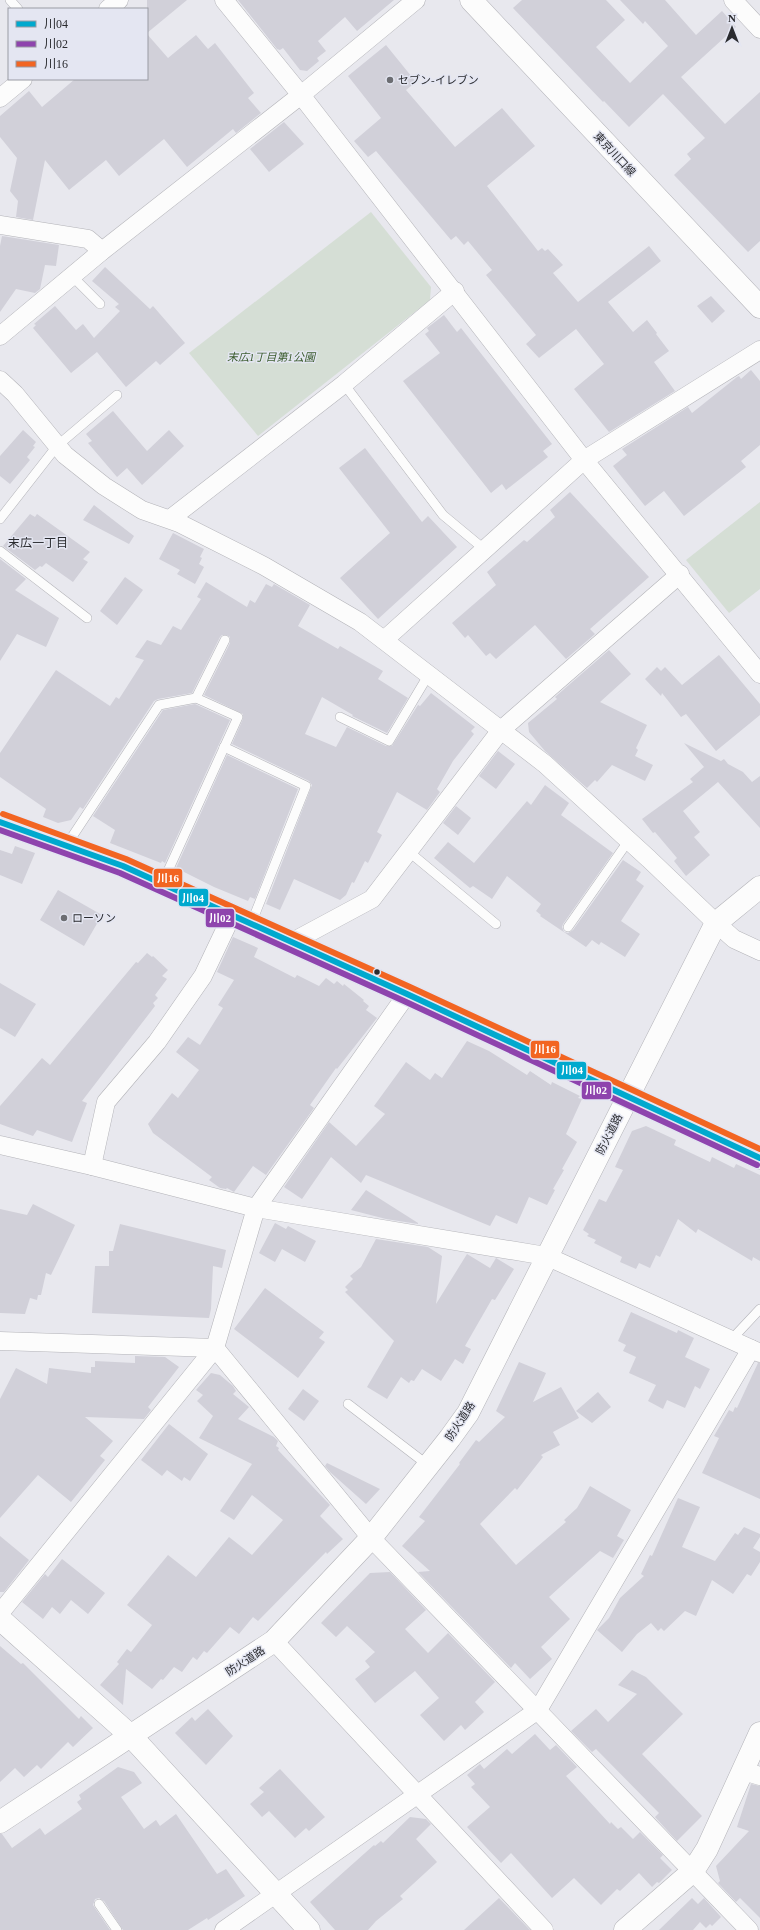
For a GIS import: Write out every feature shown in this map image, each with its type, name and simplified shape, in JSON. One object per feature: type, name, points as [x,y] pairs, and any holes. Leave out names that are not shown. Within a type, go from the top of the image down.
[{"type":"street","points":[[109,8],[119,0]]},
{"type":"street","points":[[224,0],[301,95],[455,291],[584,460],[680,574],[760,674]]},
{"type":"street","points":[[0,336],[73,277],[102,251],[301,95],[416,0]]},
{"type":"street","name":"東京川口線","points":[[471,0],[760,308]]},
{"type":"street","points":[[733,0],[760,29]]},
{"type":"street","points":[[0,98],[22,80]]},
{"type":"street","points":[[0,225],[88,239],[102,251]]},
{"type":"street","points":[[170,519],[344,384],[455,291]]},
{"type":"street","points":[[384,640],[584,460],[760,350]]},
{"type":"street","points":[[0,380],[15,394],[65,455],[104,486],[142,510],[170,519],[264,566],[360,622],[384,640],[545,764],[629,840],[734,939],[760,951]]},
{"type":"street","points":[[292,942],[372,898],[501,730],[680,574]]},
{"type":"street","points":[[0,822],[123,866],[407,994],[627,1098],[760,1158]]},
{"type":"street","name":"防火道路","points":[[0,1822],[274,1641],[371,1538],[429,1466],[468,1413],[546,1256],[716,923],[760,887]]},
{"type":"street","points":[[92,1166],[106,1102],[157,1042],[241,919]]},
{"type":"street","points":[[0,1613],[216,1348],[256,1208],[407,994]]},
{"type":"street","points":[[0,1145],[92,1166],[256,1208],[546,1256],[755,1351],[538,1710],[416,1794],[224,1930]]},
{"type":"street","points":[[0,1341],[216,1348],[371,1538],[750,1930]]},
{"type":"street","points":[[0,1619],[130,1736],[309,1930]]},
{"type":"street","points":[[274,1641],[544,1930]]},
{"type":"street","points":[[625,1930],[692,1871],[707,1849],[752,1773],[760,1733]]},
{"type":"lane","points":[[10,0],[17,8]]},
{"type":"lane","points":[[73,277],[100,304]]},
{"type":"lane","points":[[344,384],[443,515],[484,550]]},
{"type":"lane","points":[[0,519],[57,446],[117,394]]},
{"type":"lane","points":[[0,551],[88,618]]},
{"type":"lane","points":[[196,698],[225,640]]},
{"type":"lane","points":[[340,717],[389,741],[429,674]]},
{"type":"lane","points":[[66,846],[159,705],[196,698],[238,717],[162,884]]},
{"type":"lane","points":[[224,747],[306,786],[241,919]]},
{"type":"lane","points":[[568,927],[629,840]]},
{"type":"lane","points":[[408,851],[496,924]]},
{"type":"lane","points":[[731,1340],[760,1309]]},
{"type":"lane","points":[[348,1404],[429,1466]]},
{"type":"lane","points":[[99,1904],[117,1930]]},
{"type":"green space","name":"末広1丁目第1公園","points":[[371,212],[431,287],[430,300],[258,436],[189,353]]},
{"type":"green space","points":[[760,502],[760,589],[729,613],[686,560]]},
{"type":"building","points":[[147,0],[187,0],[148,32]]},
{"type":"building","points":[[238,0],[394,0],[357,31],[345,17],[318,41],[326,51],[317,58],[319,61],[307,71],[300,70],[283,48],[280,50],[277,49]]},
{"type":"building","points":[[522,0],[606,0],[625,20],[596,47],[630,83],[668,46],[645,21],[643,24],[620,0],[665,0],[696,35],[722,11],[736,27],[681,77],[725,124],[760,92],[760,241],[748,252],[674,175],[691,159],[687,154],[705,138],[663,94],[629,127],[513,8]]},
{"type":"building","points":[[148,35],[168,58],[196,35],[208,49],[215,43],[254,93],[248,98],[261,113],[236,133],[233,129],[187,167],[164,139],[119,176],[106,160],[69,190],[45,160],[33,220],[16,217],[18,201],[10,191],[17,158],[0,137],[0,116],[29,91],[42,107],[74,80],[148,80]]},
{"type":"building","points":[[386,45],[416,82],[406,90],[455,147],[502,108],[535,146],[487,186],[538,251],[542,248],[545,251],[548,249],[563,265],[553,273],[578,302],[649,246],[661,261],[608,302],[633,332],[647,320],[657,333],[656,334],[669,351],[654,362],[675,391],[609,432],[574,389],[604,364],[576,329],[539,358],[526,344],[536,335],[486,275],[492,270],[468,241],[464,245],[456,236],[451,240],[376,151],[368,157],[354,141],[381,118],[348,76]]},
{"type":"building","points":[[284,122],[304,144],[269,172],[250,149]]},
{"type":"building","points":[[2,236],[59,245],[56,266],[45,265],[40,289],[35,293],[16,289],[0,312],[0,246]]},
{"type":"building","points":[[105,267],[150,309],[153,306],[185,343],[160,365],[156,361],[126,387],[97,352],[71,373],[33,328],[36,325],[34,324],[55,306],[76,330],[83,324],[94,338],[120,311],[115,307],[119,304],[92,281]]},
{"type":"building","points":[[711,296],[725,311],[712,323],[697,306]]},
{"type":"building","points":[[444,315],[457,332],[461,328],[552,444],[543,451],[548,457],[506,490],[502,484],[491,493],[403,381],[440,353],[425,334],[429,331],[427,328]]},
{"type":"building","points":[[751,370],[760,381],[760,445],[741,461],[746,467],[684,516],[664,491],[645,506],[613,466],[627,455],[622,449],[688,407],[692,413],[737,377],[739,376],[741,379]]},
{"type":"building","points":[[113,411],[147,451],[169,430],[184,446],[142,485],[127,468],[117,477],[88,443],[92,441],[86,434]]},
{"type":"building","points":[[23,430],[36,442],[33,446],[35,447],[27,457],[30,460],[10,484],[0,476],[0,456]]},
{"type":"building","points":[[365,448],[422,522],[428,516],[457,547],[378,619],[340,578],[390,533],[339,468]]},
{"type":"building","points":[[570,492],[649,577],[590,629],[595,634],[566,659],[535,625],[496,659],[490,653],[486,656],[468,635],[465,638],[452,623],[496,585],[487,572],[524,540],[527,542],[555,517],[550,510]]},
{"type":"building","points":[[94,505],[134,536],[129,544],[83,520]]},
{"type":"building","points":[[30,514],[35,517],[37,514],[90,552],[83,559],[88,562],[73,582],[46,563],[42,567],[40,566],[35,570],[3,546]]},
{"type":"building","points":[[173,533],[204,549],[200,557],[202,558],[199,564],[204,567],[195,584],[177,574],[180,570],[159,559]]},
{"type":"building","points":[[0,559],[26,579],[15,590],[59,618],[46,647],[17,634],[0,661]]},
{"type":"building","points":[[125,577],[143,590],[117,625],[100,611]]},
{"type":"building","points":[[206,582],[247,607],[250,600],[255,603],[266,584],[272,587],[274,584],[310,605],[298,626],[338,649],[340,646],[383,671],[378,679],[408,698],[387,733],[352,716],[353,715],[322,697],[305,734],[336,747],[347,727],[386,746],[392,746],[418,705],[420,706],[431,693],[475,727],[471,731],[474,734],[453,761],[437,789],[440,792],[427,810],[397,792],[377,832],[382,835],[368,863],[365,861],[354,883],[352,882],[346,895],[340,900],[294,879],[280,910],[266,904],[312,785],[309,781],[232,744],[243,719],[243,714],[204,695],[230,643],[230,637],[227,635],[222,635],[220,637],[192,693],[154,701],[83,809],[80,807],[71,820],[58,823],[43,817],[46,809],[0,777],[0,753],[56,670],[110,706],[116,697],[119,699],[144,660],[135,657],[147,640],[161,645],[173,626],[181,630],[201,599],[197,597]]},
{"type":"building","points":[[609,650],[631,674],[600,702],[647,725],[636,748],[638,750],[635,756],[653,765],[645,781],[612,765],[597,782],[595,780],[587,788],[545,751],[529,732],[528,723],[557,699],[555,697]]},
{"type":"building","points":[[719,655],[760,704],[760,715],[716,751],[686,714],[681,717],[662,693],[661,696],[645,679],[657,667],[661,671],[665,667],[682,685]]},
{"type":"building","points":[[195,704],[230,720],[165,863],[162,861],[161,863],[110,843],[115,830],[93,816],[163,710]]},
{"type":"building","points":[[684,743],[721,761],[724,759],[728,764],[743,772],[752,782],[760,776],[760,828],[718,782],[683,811],[700,832],[694,837],[710,855],[686,876],[674,861],[677,858],[642,819],[693,782],[690,779],[704,767]]},
{"type":"building","points":[[498,751],[515,764],[496,789],[479,776]]},
{"type":"building","points":[[227,755],[298,789],[255,899],[250,897],[248,901],[214,887],[176,868]]},
{"type":"building","points":[[545,785],[569,803],[561,815],[613,853],[563,924],[562,927],[564,932],[568,933],[573,930],[623,860],[641,872],[636,880],[644,886],[621,921],[640,934],[625,957],[601,942],[599,945],[592,940],[586,947],[540,916],[541,915],[536,911],[541,904],[507,876],[492,899],[473,886],[470,888],[434,858],[448,842],[474,863],[527,801],[531,805]]},
{"type":"building","points":[[456,806],[471,818],[458,835],[443,823]]},
{"type":"building","points":[[15,846],[35,853],[22,884],[0,875],[0,850],[12,854]]},
{"type":"building","points":[[58,890],[102,915],[84,946],[40,920]]},
{"type":"building","points":[[233,937],[258,948],[254,957],[295,978],[297,975],[319,986],[326,978],[334,984],[337,981],[343,986],[344,984],[364,1000],[363,1001],[369,1006],[366,1010],[377,1018],[337,1069],[336,1068],[310,1105],[314,1108],[266,1175],[253,1166],[234,1192],[227,1188],[220,1188],[209,1180],[212,1177],[153,1133],[148,1124],[172,1093],[178,1098],[199,1070],[176,1052],[188,1037],[200,1045],[223,1008],[218,1005],[234,980],[217,972]]},
{"type":"building","points":[[147,953],[152,957],[153,956],[168,970],[162,976],[167,979],[155,995],[158,998],[153,1003],[155,1006],[82,1101],[87,1103],[72,1142],[37,1130],[33,1136],[0,1124],[0,1106],[42,1058],[50,1065],[136,962],[138,963]]},
{"type":"building","points":[[0,983],[36,1004],[15,1037],[0,1028]]},
{"type":"building","points":[[467,1041],[489,1051],[527,1075],[530,1071],[551,1085],[552,1082],[580,1096],[578,1098],[582,1099],[566,1134],[577,1142],[562,1169],[564,1170],[553,1189],[555,1190],[547,1205],[529,1197],[517,1224],[496,1215],[490,1226],[366,1175],[361,1183],[331,1157],[302,1199],[284,1187],[329,1122],[356,1146],[385,1114],[374,1106],[406,1062],[430,1080],[435,1073],[442,1078]]},
{"type":"building","points":[[646,1126],[676,1140],[674,1145],[710,1162],[712,1157],[734,1168],[736,1164],[760,1175],[760,1261],[753,1257],[752,1261],[698,1229],[696,1233],[678,1219],[660,1257],[656,1255],[650,1268],[639,1263],[636,1269],[620,1262],[622,1257],[594,1243],[596,1240],[587,1236],[589,1234],[583,1230],[599,1199],[606,1202],[623,1170],[615,1167],[632,1131]]},
{"type":"building","points":[[366,1190],[418,1224],[386,1219],[351,1210]]},
{"type":"building","points":[[33,1204],[75,1225],[51,1275],[46,1273],[41,1295],[38,1295],[37,1300],[30,1298],[25,1314],[0,1313],[0,1209],[27,1215]]},
{"type":"building","points":[[275,1223],[286,1229],[288,1226],[316,1241],[305,1262],[282,1249],[275,1262],[259,1253]]},
{"type":"building","points":[[120,1224],[226,1250],[222,1268],[213,1266],[211,1309],[209,1318],[92,1313],[95,1266],[109,1266],[109,1251],[113,1251]]},
{"type":"building","points":[[376,1239],[428,1247],[442,1256],[436,1304],[467,1254],[490,1268],[496,1258],[514,1269],[495,1300],[492,1299],[465,1346],[471,1349],[463,1364],[455,1359],[441,1381],[422,1369],[414,1381],[411,1380],[409,1383],[401,1377],[387,1399],[367,1387],[394,1341],[345,1292],[348,1290],[345,1287],[353,1279],[350,1276],[361,1267]]},
{"type":"building","points":[[265,1288],[324,1332],[319,1338],[325,1342],[298,1378],[234,1329]]},
{"type":"building","points":[[631,1312],[677,1333],[678,1330],[694,1338],[685,1357],[710,1369],[700,1389],[695,1386],[685,1408],[667,1400],[663,1409],[648,1401],[656,1385],[629,1373],[636,1357],[623,1351],[626,1345],[618,1341]]},
{"type":"building","points":[[135,1356],[165,1357],[179,1367],[148,1407],[151,1410],[144,1419],[85,1417],[113,1441],[100,1456],[105,1460],[71,1502],[38,1475],[0,1518],[0,1399],[16,1368],[47,1384],[49,1368],[91,1373],[91,1367],[95,1367],[95,1361],[135,1363]]},
{"type":"building","points":[[519,1362],[546,1373],[533,1402],[561,1387],[579,1418],[553,1432],[560,1445],[541,1455],[543,1457],[517,1490],[515,1488],[480,1524],[516,1565],[566,1522],[564,1520],[577,1508],[590,1486],[631,1510],[617,1536],[624,1540],[613,1558],[600,1551],[549,1597],[570,1619],[541,1647],[552,1659],[530,1679],[515,1663],[511,1668],[418,1572],[430,1571],[402,1546],[425,1521],[419,1517],[460,1464],[459,1463],[476,1440],[479,1442],[505,1417],[496,1411]]},
{"type":"building","points":[[758,1363],[760,1363],[760,1499],[702,1473],[719,1438],[714,1436],[729,1410],[733,1412],[735,1407],[737,1408]]},
{"type":"building","points":[[211,1373],[220,1375],[233,1386],[236,1391],[233,1394],[249,1407],[238,1419],[274,1437],[278,1441],[276,1446],[279,1448],[278,1450],[330,1505],[320,1516],[343,1539],[327,1554],[326,1552],[258,1621],[253,1617],[239,1634],[230,1627],[207,1653],[204,1651],[197,1660],[193,1657],[182,1672],[174,1667],[163,1680],[161,1679],[152,1689],[126,1669],[123,1705],[100,1685],[119,1664],[117,1662],[127,1649],[131,1652],[152,1625],[127,1605],[168,1555],[196,1577],[229,1537],[252,1555],[283,1520],[252,1495],[234,1520],[220,1511],[252,1464],[199,1438],[213,1416],[197,1401],[203,1395],[196,1390]]},
{"type":"building","points":[[303,1389],[319,1401],[304,1421],[288,1409]]},
{"type":"building","points":[[598,1392],[611,1407],[592,1423],[576,1411]]},
{"type":"building","points":[[169,1424],[208,1454],[190,1481],[184,1477],[182,1481],[167,1470],[162,1476],[141,1460]]},
{"type":"building","points":[[327,1463],[380,1489],[366,1504],[330,1472],[325,1466]]},
{"type":"building","points":[[678,1498],[700,1507],[682,1547],[715,1561],[735,1533],[738,1535],[744,1527],[760,1534],[760,1537],[753,1548],[760,1552],[760,1562],[751,1576],[747,1574],[733,1594],[712,1580],[696,1616],[685,1611],[664,1631],[661,1628],[658,1631],[651,1623],[637,1634],[622,1652],[597,1630],[609,1618],[620,1598],[644,1576],[641,1574],[650,1555],[652,1556]]},
{"type":"building","points":[[0,1536],[29,1560],[4,1592],[0,1592]]},
{"type":"building","points":[[62,1559],[105,1593],[88,1614],[71,1600],[60,1614],[52,1607],[43,1619],[22,1602],[45,1574],[48,1577]]},
{"type":"building","points":[[390,1572],[426,1610],[405,1629],[428,1653],[448,1633],[495,1682],[475,1702],[484,1712],[465,1730],[461,1725],[444,1741],[420,1715],[439,1698],[415,1671],[375,1703],[355,1679],[370,1667],[365,1661],[375,1652],[347,1626],[336,1637],[321,1623],[370,1573]]},
{"type":"building","points":[[0,1646],[21,1664],[23,1663],[79,1719],[81,1716],[93,1728],[73,1747],[68,1742],[41,1769],[37,1765],[24,1777],[15,1768],[0,1782]]},
{"type":"building","points":[[632,1670],[646,1677],[683,1714],[642,1754],[702,1816],[677,1841],[655,1817],[659,1813],[596,1749],[592,1752],[571,1731],[596,1709],[608,1722],[637,1694],[618,1685]]},
{"type":"building","points":[[208,1709],[233,1736],[206,1765],[175,1733],[192,1717],[195,1721]]},
{"type":"building","points":[[535,1734],[550,1750],[556,1745],[577,1767],[566,1776],[610,1824],[611,1822],[618,1829],[621,1827],[633,1839],[640,1832],[663,1855],[660,1858],[672,1870],[659,1883],[657,1882],[652,1887],[639,1873],[620,1891],[617,1889],[601,1905],[574,1878],[552,1898],[511,1853],[501,1863],[467,1827],[490,1807],[471,1787],[475,1784],[467,1775],[480,1764],[484,1769],[507,1749],[512,1754]]},
{"type":"building","points":[[118,1767],[134,1772],[142,1783],[121,1797],[144,1829],[156,1820],[160,1826],[176,1814],[217,1874],[226,1869],[245,1896],[208,1920],[207,1918],[188,1930],[123,1930],[104,1901],[99,1898],[95,1899],[93,1905],[110,1930],[0,1930],[0,1834],[2,1834],[12,1848],[40,1828],[45,1835],[82,1809],[77,1802],[81,1799],[79,1795]]},
{"type":"building","points":[[280,1769],[325,1817],[309,1831],[306,1828],[295,1838],[269,1811],[262,1817],[250,1804],[264,1792],[259,1788]]},
{"type":"building","points":[[751,1784],[760,1786],[760,1918],[740,1898],[736,1902],[718,1883],[720,1881],[716,1866],[749,1831],[737,1827]]},
{"type":"building","points":[[410,1817],[426,1819],[431,1824],[416,1839],[437,1862],[400,1896],[403,1899],[376,1921],[368,1930],[335,1930],[310,1902],[374,1845],[375,1846],[381,1841],[383,1843]]},
{"type":"building","points":[[499,1898],[530,1930],[464,1930]]},
{"type":"building","points":[[692,1898],[698,1904],[704,1898],[721,1917],[712,1926],[710,1924],[706,1928],[700,1922],[693,1930],[659,1930]]},
{"type":"transit line","name":"川16","points":[[3,814],[126,859],[410,987],[760,1149]]},
{"type":"transit line","name":"川04","points":[[0,822],[123,866],[407,994],[760,1158]]},
{"type":"transit line","name":"川02","points":[[0,830],[120,873],[404,1001],[757,1165]]},
{"type":"place","name":"セブン-イレブン","points":[[390,80]]},
{"type":"place","name":"ローソン","points":[[64,918]]},
{"type":"district","name":"末広一丁目","points":[[38,543]]}]
